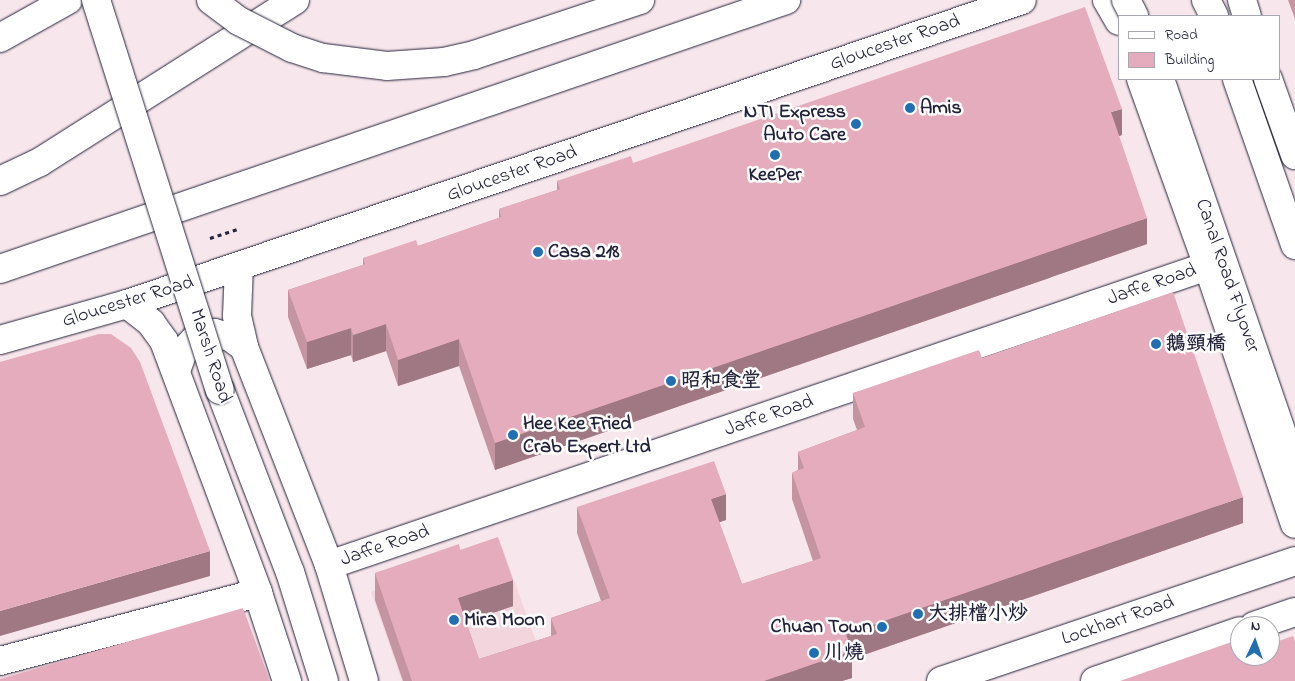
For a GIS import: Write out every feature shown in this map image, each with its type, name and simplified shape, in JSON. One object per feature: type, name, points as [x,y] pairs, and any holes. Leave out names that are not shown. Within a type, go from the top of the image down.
[{"type":"main road","points":[[0,38],[68,0]]},
{"type":"main road","name":"Marsh Road","points":[[96,0],[220,390],[290,572],[324,681]]},
{"type":"main road","points":[[211,0],[239,21],[292,48],[323,58],[387,66],[444,62],[474,55],[640,0]]},
{"type":"main road","points":[[0,181],[40,162],[295,0]]},
{"type":"main road","points":[[0,269],[786,0]]},
{"type":"main road","name":"Gloucester Road","points":[[0,340],[127,304],[1022,0]]},
{"type":"main road","points":[[1106,0],[1118,19]]},
{"type":"main road","points":[[1126,0],[1134,15]]},
{"type":"main road","points":[[1206,0],[1214,15]]},
{"type":"main road","points":[[1215,15],[1217,0]]},
{"type":"main road","points":[[1242,0],[1247,15]]},
{"type":"main road","points":[[1237,80],[1295,245]]},
{"type":"main road","points":[[1268,80],[1295,155]]},
{"type":"main road","points":[[1151,83],[1208,266],[1295,524]]},
{"type":"main road","name":"Canal Road Flyover","points":[[1151,83],[1295,472]]},
{"type":"main road","name":"Marsh Road","points":[[239,266],[237,316],[244,346],[329,565],[364,681]]},
{"type":"main road","name":"Jaffe Road","points":[[329,565],[1208,266]]},
{"type":"main road","name":"Marsh Road","points":[[127,304],[151,323],[164,341],[258,593],[287,681]]},
{"type":"main road","points":[[176,370],[183,352],[196,338],[214,333],[230,337],[244,346]]},
{"type":"main road","name":"Lockhart Road","points":[[941,681],[1295,561]]},
{"type":"main road","points":[[0,661],[258,593]]},
{"type":"main road","points":[[1280,617],[1295,612]]},
{"type":"main road","points":[[1095,681],[1230,634]]},
{"type":"shaded area","name":"Mira Moon","points":[[502,547],[538,647],[439,681],[402,681],[371,592]]},
{"type":"building","points":[[1085,7],[1122,109],[1111,112],[1147,218],[495,443],[459,339],[398,360],[386,324],[353,335],[351,328],[307,342],[288,290],[365,264],[363,258],[416,240],[418,246],[501,217],[499,209],[560,189],[557,181],[631,156],[633,163]]},
{"type":"building","points":[[1173,292],[1243,497],[846,634],[852,651],[764,681],[412,681],[375,573],[459,544],[460,550],[498,537],[513,580],[458,598],[479,659],[557,634],[551,618],[610,598],[577,507],[714,461],[726,494],[711,499],[742,584],[821,558],[792,473],[804,468],[798,452],[865,427],[853,393],[979,350],[982,358]]},
{"type":"building","points":[[99,334],[111,334],[131,348],[140,362],[210,551],[0,611],[0,362]]},
{"type":"building","points":[[243,608],[270,681],[0,681],[0,679]]},
{"type":"building","points":[[1293,636],[1295,641],[1295,681],[1120,681],[1230,642],[1230,666],[1280,666],[1280,641]]},
{"type":"place","name":"Amis","points":[[910,108]]},
{"type":"place","name":"NTI Express Auto Care","points":[[856,124]]},
{"type":"place","name":"KeePer","points":[[775,155]]},
{"type":"place","name":"Casa 218","points":[[538,252]]},
{"type":"place","name":"鵝頸橋","points":[[1156,344]]},
{"type":"place","name":"昭和食堂","points":[[671,381]]},
{"type":"place","name":"Hee Kee Fried Crab Expert Ltd","points":[[513,435]]},
{"type":"place","name":"大排檔小炒","points":[[918,614]]},
{"type":"place","name":"Mira Moon","points":[[454,620]]},
{"type":"place","name":"Chuan Town","points":[[882,627]]},
{"type":"place","name":"川燒","points":[[814,653]]}]
